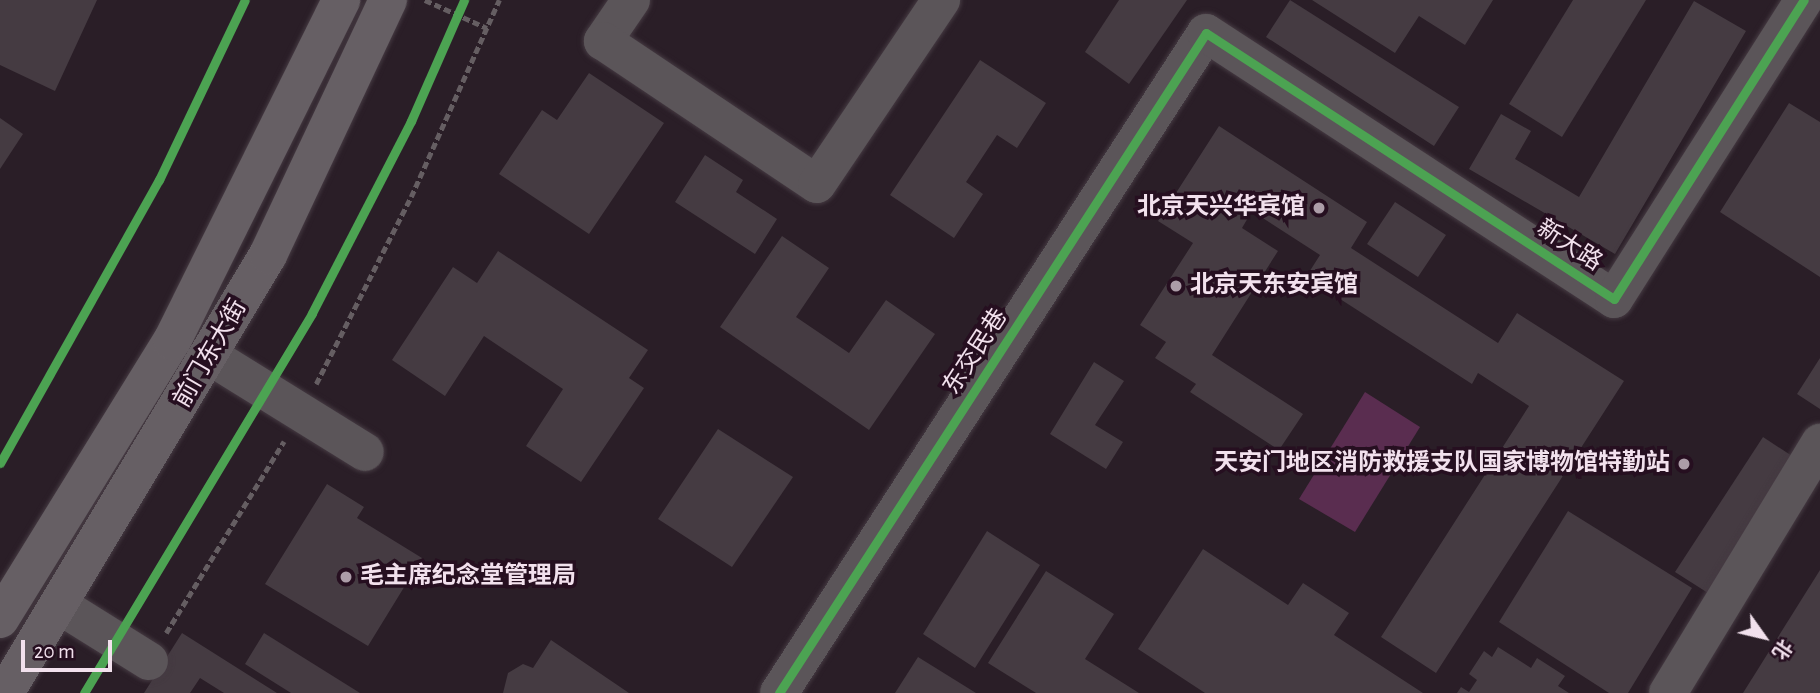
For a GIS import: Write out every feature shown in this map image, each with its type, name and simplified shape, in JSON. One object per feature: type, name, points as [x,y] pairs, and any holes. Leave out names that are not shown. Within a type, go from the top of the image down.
[{"type":"main road","name":"前门东大街","points":[[0,619],[172,341],[341,0]]},
{"type":"main road","name":"前门东大街","points":[[5,693],[210,356],[268,255],[388,0]]},
{"type":"street","points":[[631,0],[603,41],[817,184],[941,0]]},
{"type":"street","name":"新大路","points":[[1206,33],[1614,299],[1806,17]]},
{"type":"street","name":"东交民巷","points":[[779,693],[1206,33]]},
{"type":"street","points":[[210,356],[365,452]]},
{"type":"street","points":[[1668,693],[1820,443]]},
{"type":"street","points":[[59,605],[149,661]]},
{"type":"path","points":[[425,0],[487,28]]},
{"type":"path","points":[[453,26],[464,0]]},
{"type":"path","points":[[149,661],[300,412],[411,197],[499,0]]},
{"type":"shaded area","points":[[1365,392],[1420,427],[1355,532],[1299,499]]},
{"type":"building","points":[[0,0],[97,0],[55,91],[0,65]]},
{"type":"building","points":[[1119,0],[1187,0],[1129,84],[1085,52]]},
{"type":"building","points":[[1290,0],[1459,107],[1434,146],[1266,37]]},
{"type":"building","points":[[1312,0],[1493,0],[1465,45],[1419,16],[1395,53]]},
{"type":"building","points":[[1573,0],[1646,0],[1562,137],[1509,104]]},
{"type":"building","points":[[1694,1],[1746,31],[1615,254],[1469,169],[1501,114],[1531,131],[1515,159],[1579,197]]},
{"type":"building","points":[[980,60],[1046,103],[1017,148],[997,135],[966,182],[983,194],[954,238],[890,195]]},
{"type":"building","points":[[589,73],[664,123],[589,234],[499,174],[542,110],[557,120]]},
{"type":"building","points":[[1789,103],[1820,122],[1820,277],[1720,212]]},
{"type":"building","points":[[0,118],[23,134],[0,169]]},
{"type":"building","points":[[1219,126],[1367,222],[1351,248],[1498,343],[1517,313],[1624,381],[1436,673],[1381,637],[1529,406],[1478,373],[1472,384],[1306,277],[1320,255],[1252,211],[1242,228],[1278,251],[1212,355],[1303,414],[1279,450],[1190,392],[1196,384],[1155,358],[1166,342],[1140,325],[1193,243],[1158,221]]},
{"type":"building","points":[[705,155],[743,180],[736,192],[777,219],[755,254],[675,202]]},
{"type":"building","points":[[1395,202],[1446,235],[1418,277],[1367,244]]},
{"type":"building","points":[[782,236],[829,268],[796,317],[849,353],[886,300],[935,334],[869,430],[720,327]]},
{"type":"building","points":[[498,251],[648,350],[629,378],[644,388],[581,482],[526,446],[563,389],[484,336],[445,396],[392,360],[453,267],[477,283]]},
{"type":"building","points":[[1820,358],[1820,409],[1797,394]]},
{"type":"building","points":[[1094,362],[1124,381],[1095,425],[1123,442],[1106,469],[1050,434]]},
{"type":"building","points":[[718,429],[793,477],[732,567],[658,519]]},
{"type":"building","points":[[1763,437],[1795,458],[1708,593],[1675,572]]},
{"type":"building","points":[[327,484],[364,507],[357,518],[422,558],[368,646],[265,584]]},
{"type":"building","points":[[1568,511],[1692,588],[1628,693],[1609,693],[1499,622]]},
{"type":"building","points":[[987,531],[1040,565],[975,668],[923,634]]},
{"type":"building","points":[[1203,549],[1288,605],[1303,583],[1349,613],[1334,635],[1423,693],[1205,693],[1138,649]]},
{"type":"building","points":[[1820,570],[1820,693],[1743,693]]},
{"type":"building","points":[[1046,571],[1114,614],[1085,659],[1139,693],[1036,693],[988,663]]},
{"type":"building","points":[[182,633],[277,693],[224,693],[200,678],[190,693],[144,693]]},
{"type":"building","points":[[264,633],[360,693],[291,693],[245,664]]},
{"type":"building","points":[[551,640],[629,693],[503,693],[508,673],[523,664],[533,668]]},
{"type":"building","points":[[1498,647],[1531,668],[1537,658],[1565,676],[1558,686],[1569,693],[1457,693],[1461,687],[1469,692],[1477,680],[1469,674],[1484,651],[1492,657]]},
{"type":"building","points":[[918,657],[976,693],[895,693]]},
{"type":"cycle path","points":[[0,463],[159,180],[245,0]]},
{"type":"cycle path","points":[[84,693],[312,313],[411,121],[464,0]]},
{"type":"cycle path","points":[[779,693],[1206,33],[1614,299],[1804,0]]},
{"type":"place","name":"北京天兴华宾馆","points":[[1319,208]]},
{"type":"place","name":"北京天东安宾馆","points":[[1176,286]]},
{"type":"place","name":"天安门地区消防救援支队国家博物馆特勤站","points":[[1684,464]]},
{"type":"place","name":"毛主席纪念堂管理局","points":[[346,577]]}]
